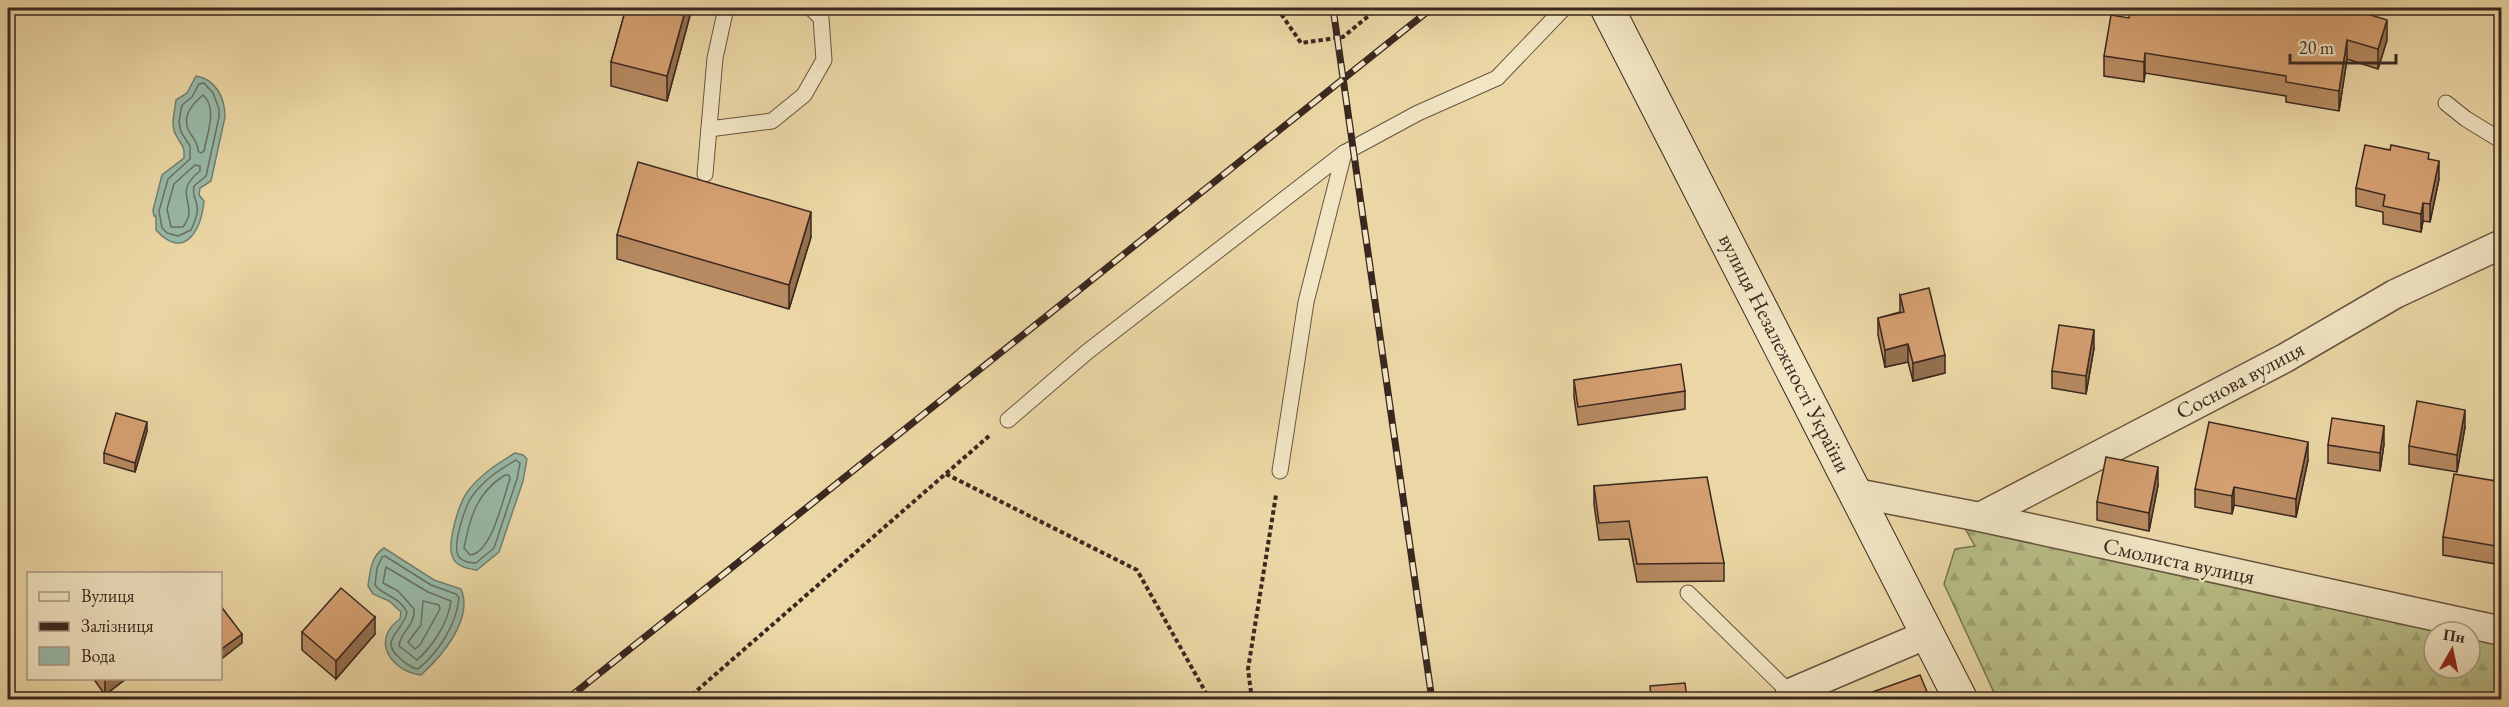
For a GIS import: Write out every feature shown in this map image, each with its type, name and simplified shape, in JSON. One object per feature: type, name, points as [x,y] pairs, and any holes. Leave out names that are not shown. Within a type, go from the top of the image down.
[{"type":"main road","name":"вулиця Незалежності України","points":[[1607,8],[1961,699]]},
{"type":"street","name":"Соснова вулиця","points":[[1980,517],[2285,358],[2395,294],[2502,244]]},
{"type":"street","name":"Смолиста вулиця","points":[[1856,493],[1980,517],[2502,631]]},
{"type":"street","points":[[1791,696],[1928,634]]},
{"type":"lane","points":[[705,174],[715,58],[726,8]]},
{"type":"lane","points":[[709,129],[772,121],[804,95],[824,60],[821,18],[811,8]]},
{"type":"lane","points":[[1008,420],[1087,352],[1344,153],[1418,113],[1497,78],[1564,8]]},
{"type":"lane","points":[[2446,103],[2466,119],[2502,141]]},
{"type":"lane","points":[[1280,471],[1306,302],[1344,153]]},
{"type":"lane","points":[[1688,593],[1791,696]]},
{"type":"path","points":[[1277,8],[1301,43],[1343,37],[1378,8]]},
{"type":"path","points":[[686,699],[1008,420]]},
{"type":"path","points":[[1252,699],[1248,669],[1280,471]]},
{"type":"path","points":[[946,474],[1137,570],[1210,699]]},
{"type":"green space","points":[[1956,513],[2450,620],[2422,620],[2422,680],[2482,680],[2482,627],[2501,631],[2501,699],[1997,699],[1944,584],[1955,549],[1975,546]]},
{"type":"water","points":[[196,76],[209,81],[218,90],[225,117],[211,181],[200,188],[199,195],[204,201],[199,223],[189,238],[175,243],[156,230],[156,216],[153,210],[162,175],[184,158],[183,147],[174,131],[174,113],[176,100],[187,93]]},
{"type":"water","points":[[515,453],[527,459],[523,481],[499,552],[477,570],[463,567],[457,564],[451,552],[454,524],[461,505],[468,491],[478,479]]},
{"type":"water","points":[[384,548],[434,580],[461,589],[464,601],[459,625],[446,648],[421,675],[401,668],[388,653],[386,636],[391,627],[400,619],[401,612],[389,601],[373,594],[368,586],[376,555]]},
{"type":"building","points":[[626,8],[686,8],[667,76],[611,62]]},
{"type":"building","points":[[2131,8],[2159,12],[2160,8],[2348,8],[2387,20],[2378,49],[2347,40],[2339,91],[2286,82],[2286,76],[2145,53],[2144,62],[2104,56],[2111,15],[2129,18]]},
{"type":"building","points":[[2365,145],[2390,150],[2391,145],[2429,153],[2428,159],[2439,161],[2430,204],[2423,203],[2421,214],[2383,206],[2385,195],[2356,188]]},
{"type":"building","points":[[638,162],[811,212],[789,285],[617,235]]},
{"type":"building","points":[[1929,288],[1945,355],[1913,363],[1908,344],[1885,350],[1878,318],[1904,312],[1900,295]]},
{"type":"building","points":[[2059,325],[2094,330],[2086,376],[2052,371]]},
{"type":"building","points":[[1681,364],[1685,391],[1578,407],[1574,380]]},
{"type":"building","points":[[2417,401],[2465,410],[2457,455],[2409,446]]},
{"type":"building","points":[[116,413],[147,422],[135,463],[104,453]]},
{"type":"building","points":[[2332,418],[2384,426],[2380,453],[2328,445]]},
{"type":"building","points":[[2209,422],[2308,442],[2296,499],[2234,487],[2232,496],[2195,489]]},
{"type":"building","points":[[2106,457],[2158,467],[2149,513],[2097,502]]},
{"type":"building","points":[[2454,474],[2502,482],[2502,547],[2443,537]]},
{"type":"building","points":[[1707,477],[1724,563],[1637,564],[1629,521],[1599,523],[1594,486]]},
{"type":"building","points":[[341,588],[375,617],[336,661],[302,632]]},
{"type":"building","points":[[222,608],[242,634],[222,649]]},
{"type":"building","points":[[1920,675],[1930,699],[1853,699]]},
{"type":"building","points":[[1685,683],[1687,699],[1651,699],[1650,686]]},
{"type":"railway","points":[[1333,8],[1432,700]]},
{"type":"railway","points":[[566,700],[1432,8]]}]
